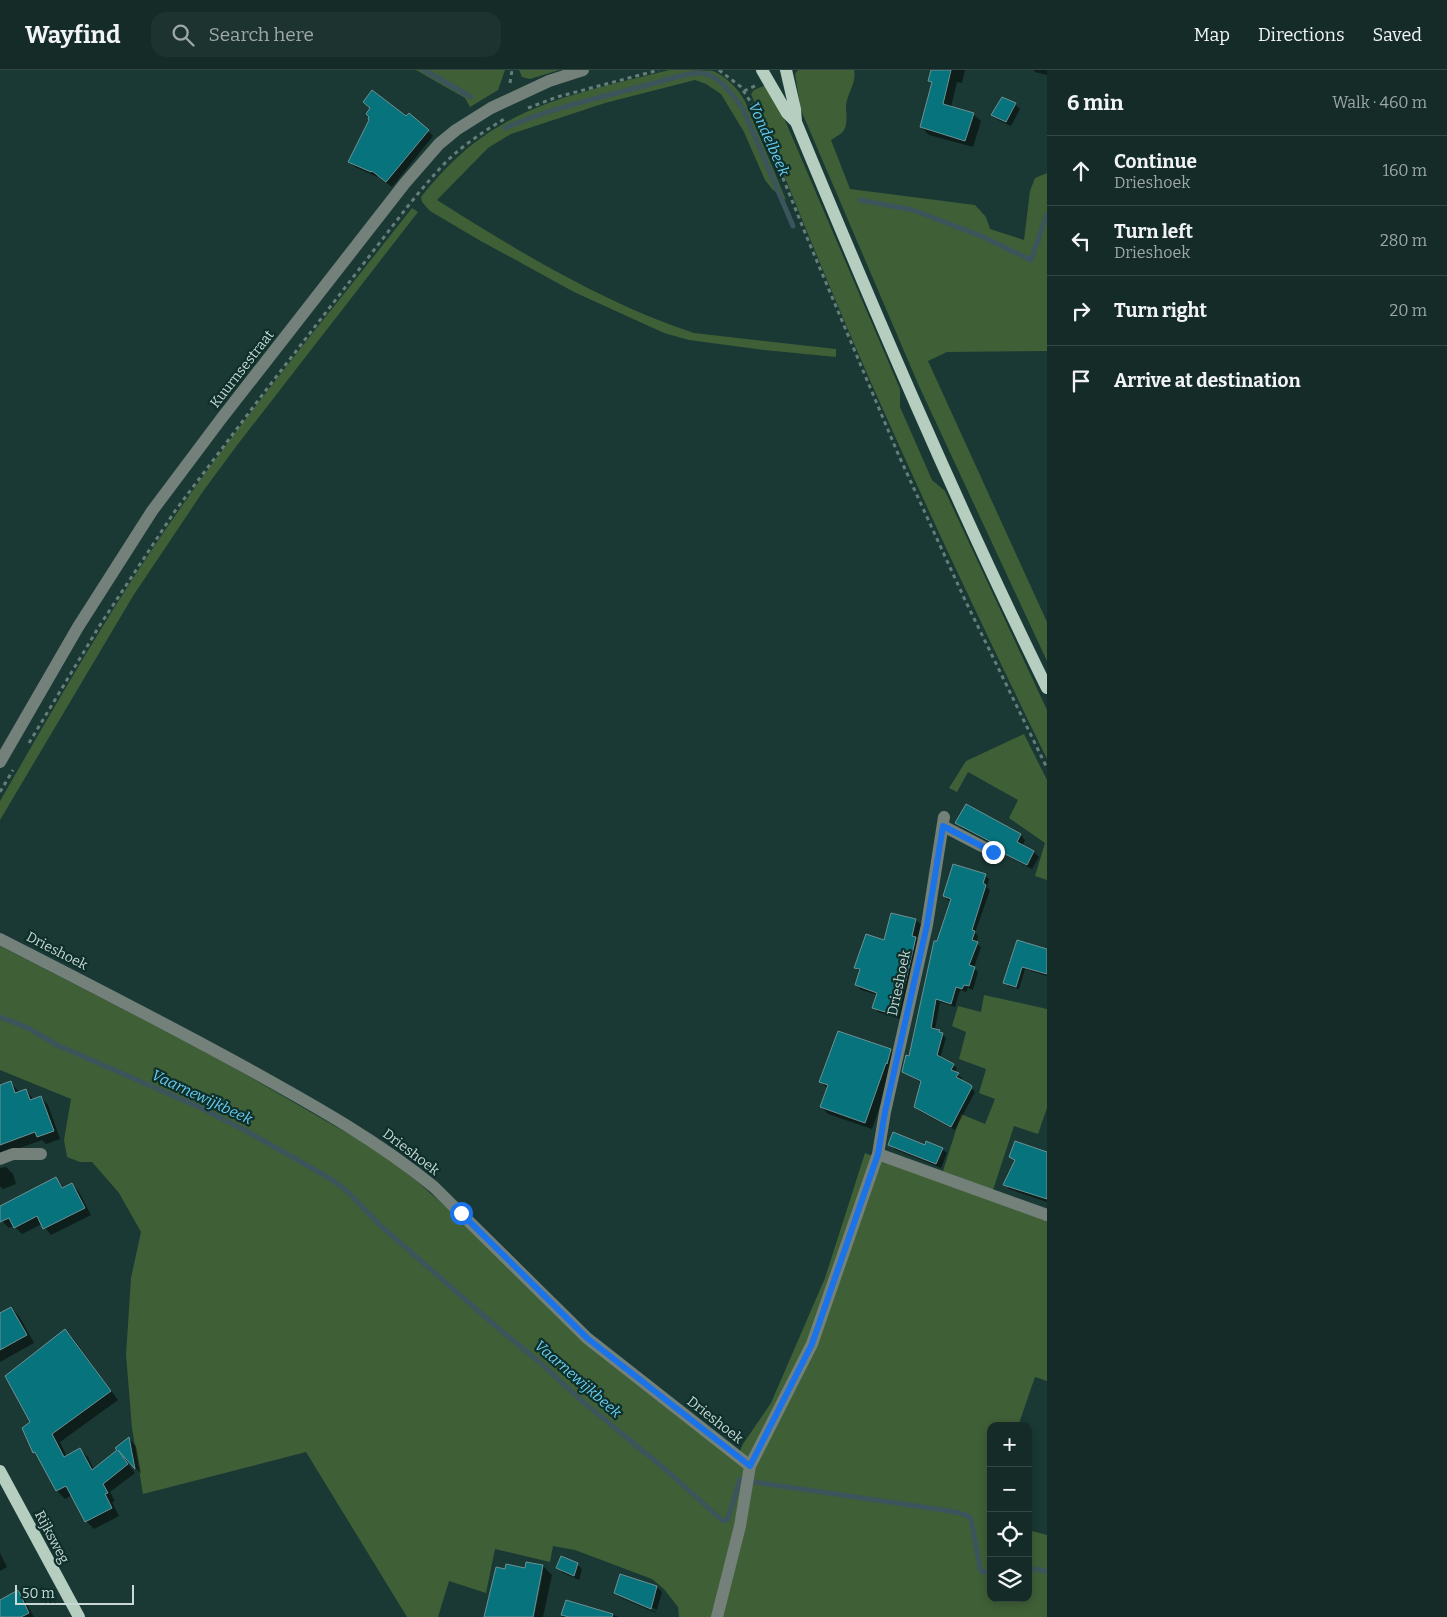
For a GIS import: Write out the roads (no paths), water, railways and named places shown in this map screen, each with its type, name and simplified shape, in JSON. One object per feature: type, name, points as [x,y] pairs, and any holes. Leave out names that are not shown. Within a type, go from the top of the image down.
[{"type":"main road","points":[[762,70],[787,113],[796,122]]},
{"type":"main road","points":[[786,70],[796,122],[864,285],[911,395],[1047,688]]},
{"type":"main road","name":"Rijksweg","points":[[0,1471],[79,1617]]},
{"type":"street","name":"Kuurnsestraat","points":[[0,762],[78,627],[152,511],[221,418],[405,183],[440,144],[456,130],[491,108],[548,81],[583,70]]},
{"type":"street","name":"Drieshoek","points":[[718,1617],[740,1526],[750,1466],[812,1344],[878,1154],[885,1112],[927,925],[943,821],[993,852]]},
{"type":"street","name":"Drieshoek","points":[[0,939],[197,1040],[308,1102],[381,1146],[434,1187],[587,1338],[750,1466]]},
{"type":"street","points":[[0,1159],[13,1154],[41,1154]]},
{"type":"street","points":[[878,1154],[1047,1215]]},
{"type":"waterway","name":"Vondelbeek","points":[[424,70],[471,97]]},
{"type":"waterway","name":"Vondelbeek","points":[[505,128],[559,109],[676,77],[695,73],[707,74],[725,86],[743,109],[793,226]]},
{"type":"waterway","name":"Vondelbeek","points":[[860,200],[913,210],[981,236],[1031,260],[1047,214]]},
{"type":"waterway","name":"Vaarnewijkbeek","points":[[0,1017],[28,1028],[57,1045],[199,1107],[248,1132],[331,1179],[348,1192],[379,1224]]},
{"type":"waterway","name":"Vaarnewijkbeek","points":[[381,1226],[723,1521],[728,1519],[740,1479]]},
{"type":"waterway","name":"Vaarnewijkbeek","points":[[754,1482],[944,1510],[968,1516],[971,1519],[980,1568],[982,1572],[987,1571]]},
{"type":"waterway","name":"Vaarnewijkbeek","points":[[1032,1569],[1047,1571]]}]
